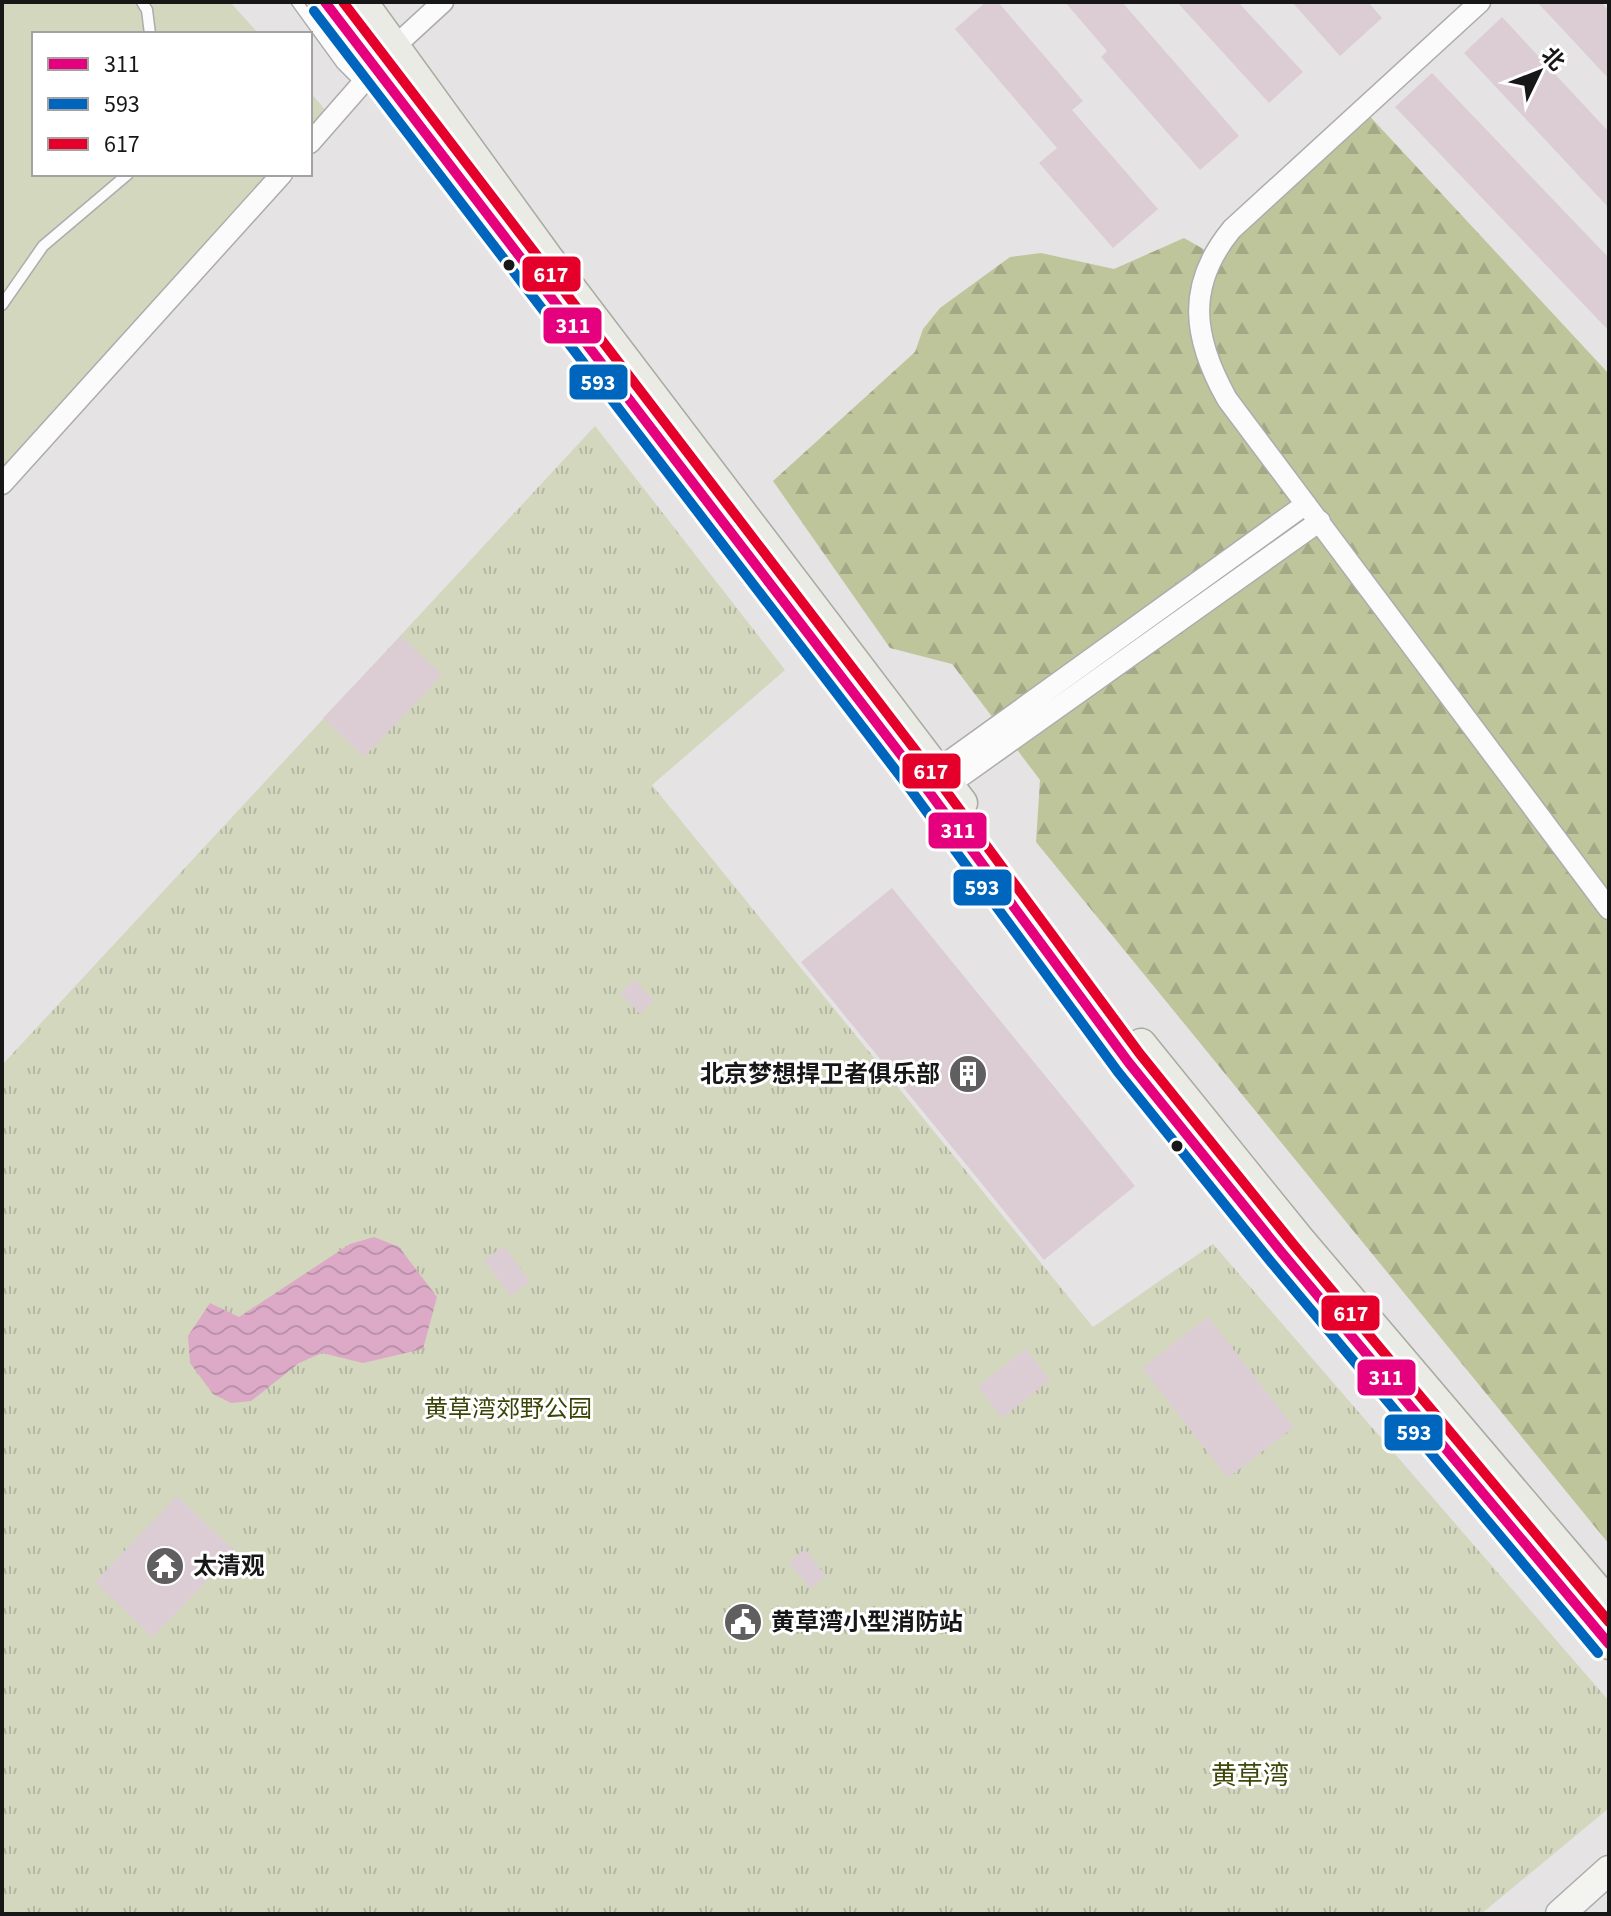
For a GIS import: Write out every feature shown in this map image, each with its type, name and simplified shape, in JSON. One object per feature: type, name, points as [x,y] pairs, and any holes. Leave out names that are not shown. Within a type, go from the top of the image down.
[{"type":"main road","points":[[325,2],[377,66],[547,257],[935,783],[1187,1136],[1609,1644]]},
{"type":"main road","points":[[362,2],[377,66]]},
{"type":"main road","points":[[935,783],[1298,1238],[1609,1604]]},
{"type":"main road","points":[[1560,1914],[1609,1870]]},
{"type":"street","points":[[312,141],[377,66],[443,2]]},
{"type":"street","points":[[1480,2],[1232,229],[1211,254],[1202,284],[1199,328],[1206,362],[1227,399],[1609,909]]},
{"type":"street","points":[[2,484],[280,176]]},
{"type":"street","points":[[935,783],[1306,504]]},
{"type":"street","points":[[935,783],[1320,521]]},
{"type":"lane","points":[[142,2],[147,10],[150,32]]},
{"type":"lane","points":[[297,2],[342,64],[377,66]]},
{"type":"lane","points":[[2,305],[43,246],[126,176]]},
{"type":"green space","points":[[2,2],[230,2],[257,32],[32,32],[32,176],[269,176],[2,469]]},
{"type":"green space","points":[[312,94],[327,112],[312,129]]},
{"type":"green space","points":[[1363,109],[1609,374],[1609,1544],[1036,842],[1040,780],[952,664],[890,648],[773,481],[915,352],[923,329],[940,308],[1010,257],[1041,253],[1114,269],[1184,238],[1212,254]]},
{"type":"green space","name":"黄草湾郊野公园","points":[[595,426],[785,670],[652,785],[1093,1327],[1213,1244],[1609,1701],[1609,1808],[1481,1914],[2,1914],[2,1065]]},
{"type":"water","points":[[374,1237],[399,1247],[437,1297],[423,1349],[363,1363],[322,1353],[299,1363],[251,1401],[231,1403],[213,1394],[190,1363],[188,1336],[210,1303],[239,1317],[350,1244]]},
{"type":"building","points":[[986,2],[998,2],[1083,101],[1072,110],[1158,209],[1113,248],[1039,163],[1057,148],[955,29]]},
{"type":"building","points":[[1065,2],[1122,2],[1239,136],[1200,170],[1101,57],[1107,51]]},
{"type":"building","points":[[1177,2],[1238,2],[1303,72],[1269,103]]},
{"type":"building","points":[[1292,2],[1368,2],[1382,18],[1340,56]]},
{"type":"building","points":[[1537,2],[1601,2],[1609,11],[1609,79]]},
{"type":"building","points":[[1502,17],[1609,132],[1609,208],[1464,53]]},
{"type":"building","points":[[1432,73],[1609,258],[1609,331],[1395,107]]},
{"type":"building","points":[[401,636],[442,675],[364,757],[323,718]]},
{"type":"building","name":"北京梦想捍卫者俱乐部","points":[[892,888],[1135,1186],[1044,1260],[801,962]]},
{"type":"building","points":[[635,980],[654,1001],[640,1014],[620,993]]},
{"type":"building","points":[[504,1246],[530,1282],[511,1296],[484,1260]]},
{"type":"building","points":[[1208,1317],[1294,1427],[1228,1478],[1142,1368]]},
{"type":"building","points":[[1026,1349],[1050,1380],[1002,1418],[978,1386]]},
{"type":"building","name":"太清观","points":[[177,1496],[235,1551],[153,1637],[95,1582]]},
{"type":"building","points":[[805,1549],[826,1576],[810,1589],[789,1562]]},
{"type":"transit line","name":"311","points":[[325,2],[921,781],[1129,1063],[1282,1253],[1609,1644]]},
{"type":"transit line","name":"617","points":[[343,2],[932,772],[1140,1054],[1293,1244],[1609,1622]]},
{"type":"transit line","name":"593","points":[[314,11],[910,789],[1118,1072],[1271,1262],[1598,1653]]},
{"type":"place","name":"北京梦想捍卫者俱乐部","points":[[968,1074]]},
{"type":"place","name":"太清观","points":[[165,1566]]},
{"type":"place","name":"黄草湾小型消防站","points":[[743,1622]]},
{"type":"district","name":"黄草湾","points":[[1250,1775]]}]
